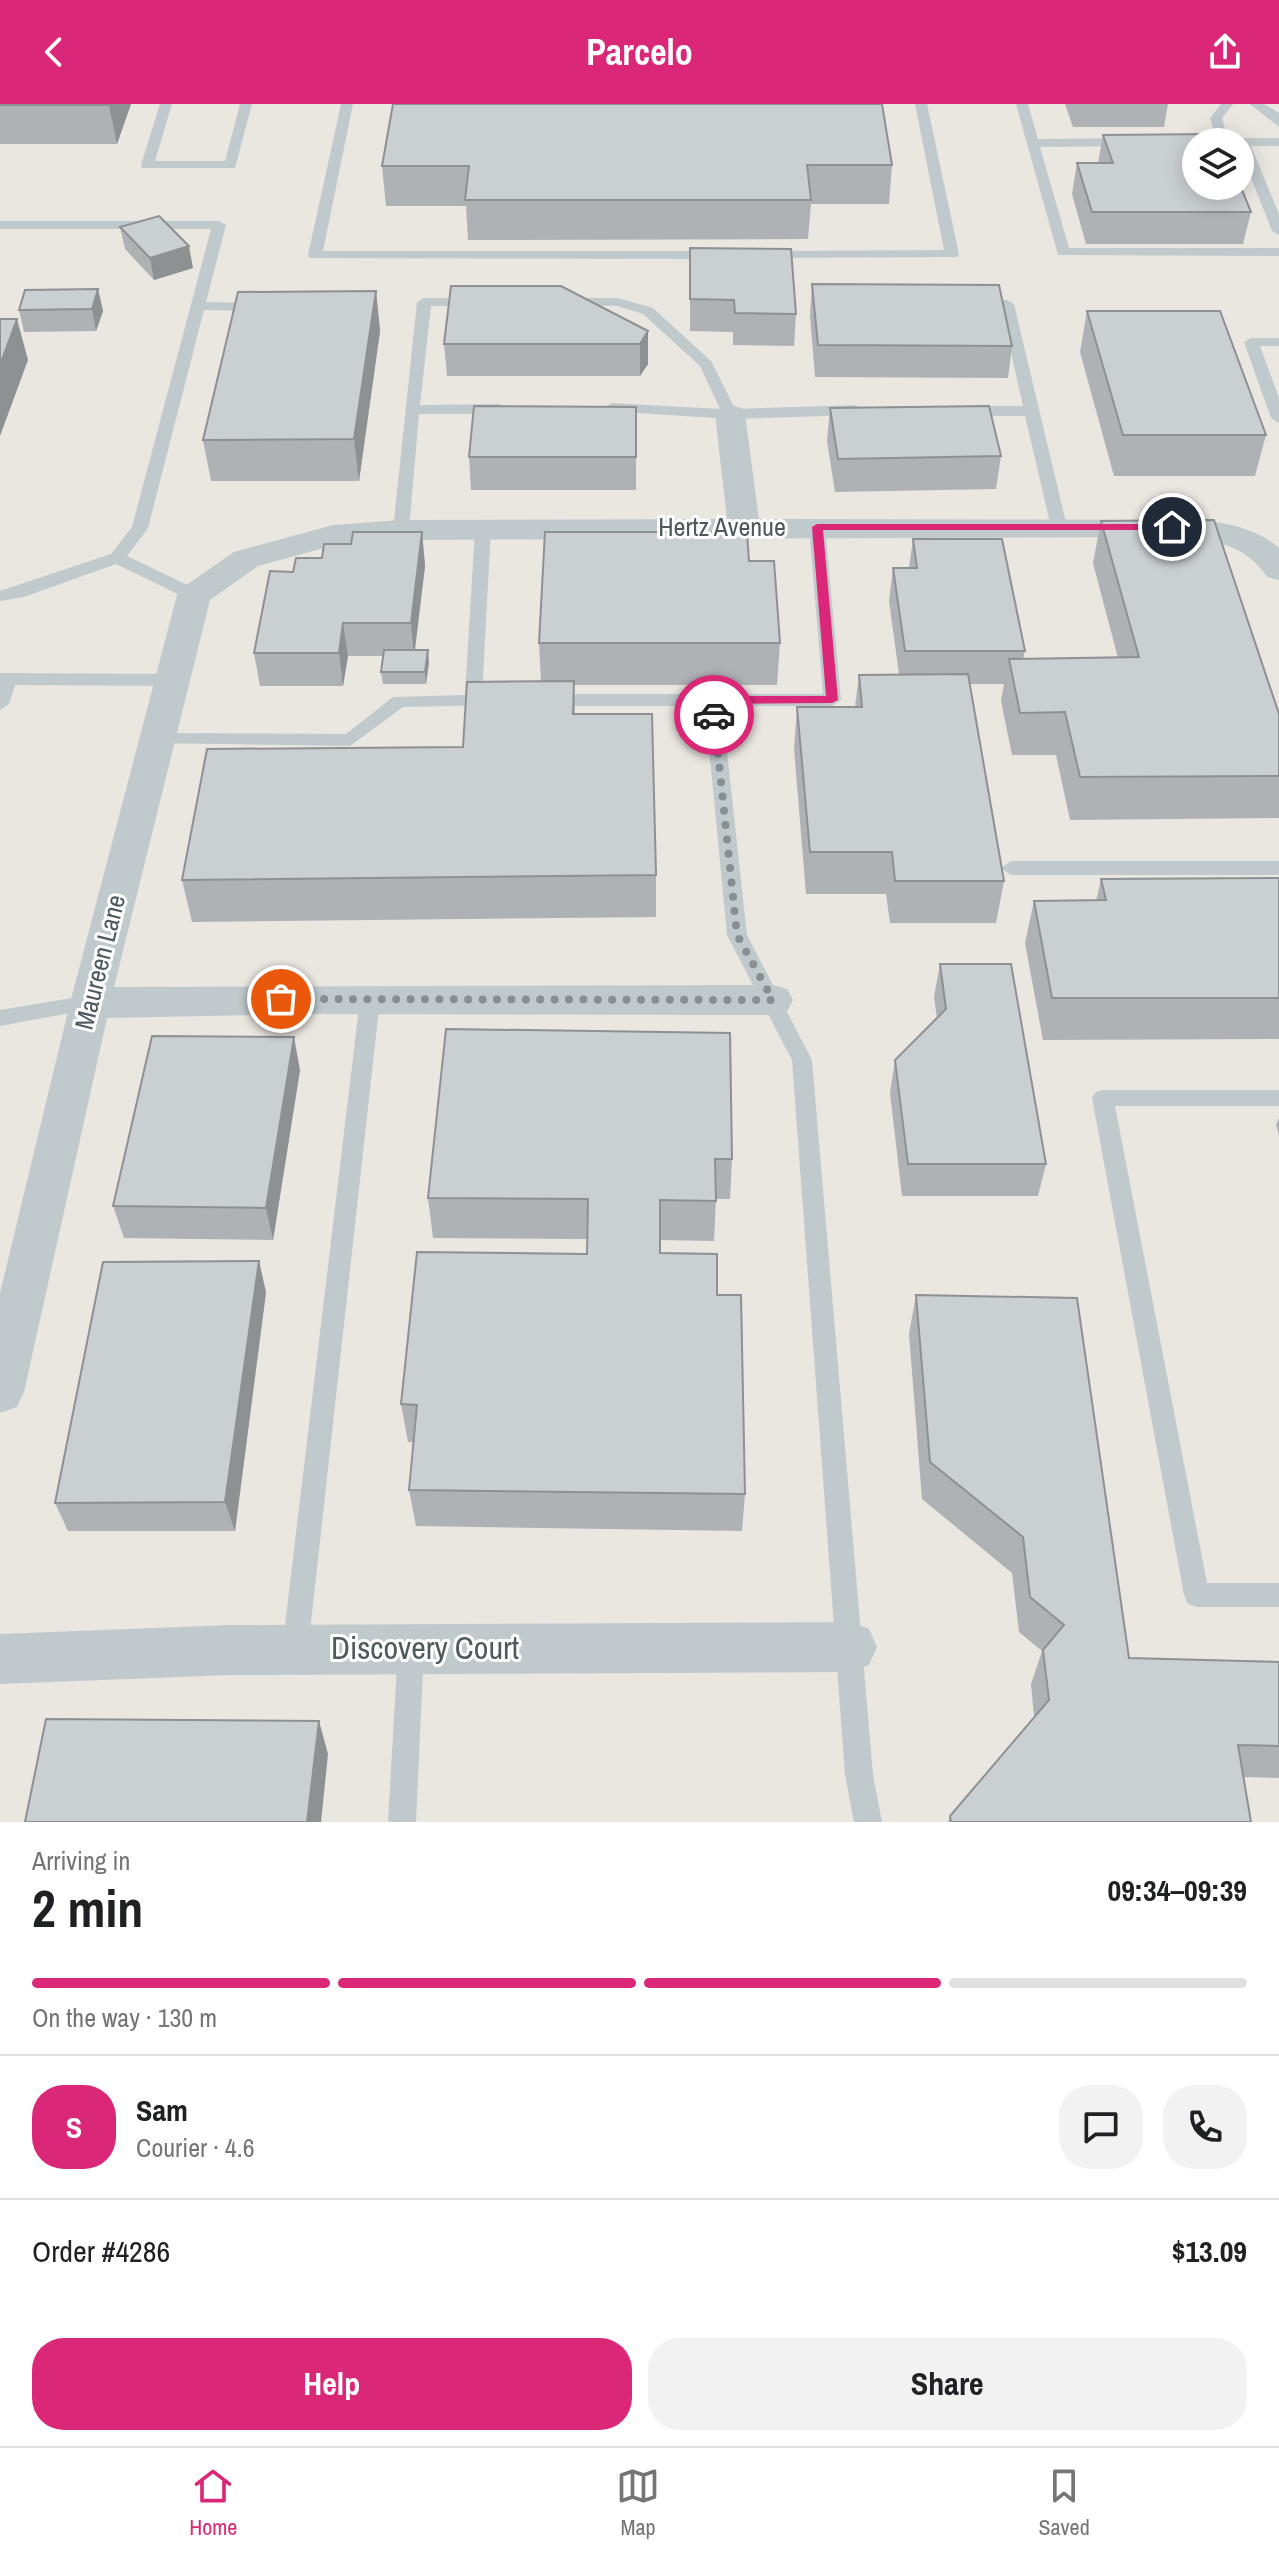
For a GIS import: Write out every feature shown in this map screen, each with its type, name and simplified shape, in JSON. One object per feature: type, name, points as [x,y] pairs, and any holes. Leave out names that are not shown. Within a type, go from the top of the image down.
[{"type":"street","points":[[730,414],[744,527]]},
{"type":"street","name":"Hertz Avenue","points":[[194,595],[246,559],[333,535],[401,530],[1172,527],[1268,552]]},
{"type":"street","name":"Maureen Lane","points":[[2,1375],[90,1003],[194,595]]},
{"type":"street","points":[[90,1003],[370,999],[773,1000]]},
{"type":"street","name":"Discovery Court","points":[[0,1659],[411,1648],[851,1647]]},
{"type":"lane","points":[[166,104],[147,165],[230,165],[246,104]]},
{"type":"lane","points":[[347,104],[315,255],[729,255]]},
{"type":"lane","points":[[745,255],[952,254],[921,104]]},
{"type":"lane","points":[[1022,104],[1063,252],[1279,252]]},
{"type":"lane","points":[[1219,128],[1216,118],[1227,104]]},
{"type":"lane","points":[[1256,104],[1276,117],[1279,123]]},
{"type":"lane","points":[[1033,143],[1137,142]]},
{"type":"lane","points":[[1254,142],[1279,142]]},
{"type":"lane","points":[[1254,171],[1279,231]]},
{"type":"lane","points":[[0,225],[219,225],[140,528],[117,558],[18,593],[0,596]]},
{"type":"lane","points":[[401,530],[424,302],[499,302]]},
{"type":"lane","points":[[544,302],[618,302],[648,311],[706,364],[730,414]]},
{"type":"lane","points":[[961,304],[1007,304],[1059,527]]},
{"type":"lane","points":[[199,306],[278,307]]},
{"type":"lane","points":[[1279,342],[1251,342],[1279,418]]},
{"type":"lane","points":[[588,408],[730,414],[875,410]]},
{"type":"lane","points":[[412,410],[512,409]]},
{"type":"lane","points":[[953,411],[1032,411]]},
{"type":"lane","points":[[537,700],[832,700],[817,527]]},
{"type":"lane","points":[[473,701],[483,529]]},
{"type":"lane","points":[[117,558],[194,595]]},
{"type":"lane","points":[[0,704],[4,679],[171,680]]},
{"type":"lane","points":[[713,700],[737,935],[802,1060],[859,1775],[868,1822]]},
{"type":"lane","points":[[156,739],[350,740],[399,701],[505,701]]},
{"type":"lane","points":[[1011,868],[1279,868]]},
{"type":"lane","points":[[295,1650],[370,999]]},
{"type":"lane","points":[[0,1018],[90,1003]]},
{"type":"lane","points":[[1279,1098],[1103,1098],[1197,1595],[1279,1595]]},
{"type":"lane","points":[[402,1822],[411,1648]]},
{"type":"shaded area","points":[[0,104],[1279,104],[1279,1822],[0,1822]]},
{"type":"building","points":[[0,104],[110,104],[0,105]]},
{"type":"building","points":[[393,104],[882,104],[892,165],[807,165],[811,200],[465,200],[469,166],[382,166]]},
{"type":"building","points":[[1182,134],[1182,200],[1246,200],[1251,212],[1092,212],[1077,163],[1113,163],[1103,135]]},
{"type":"building","points":[[159,216],[189,246],[150,258],[120,227]]},
{"type":"building","points":[[690,248],[791,249],[796,314],[735,313],[734,300],[690,299]]},
{"type":"building","points":[[812,284],[999,285],[1012,346],[818,345]]},
{"type":"building","points":[[451,286],[561,286],[648,331],[640,344],[444,344]]},
{"type":"building","points":[[98,289],[92,309],[19,310],[25,290]]},
{"type":"building","points":[[376,291],[354,439],[203,440],[238,292]]},
{"type":"building","points":[[1087,311],[1220,311],[1266,435],[1123,435]]},
{"type":"building","points":[[0,319],[17,319],[0,365]]},
{"type":"building","points":[[474,406],[636,407],[636,457],[469,457]]},
{"type":"building","points":[[989,406],[1001,456],[838,459],[830,408]]},
{"type":"building","points":[[1214,520],[1279,714],[1279,776],[1080,777],[1065,712],[1020,713],[1009,659],[1139,657],[1101,521]]},
{"type":"building","points":[[353,532],[422,532],[411,623],[343,623],[339,653],[254,653],[270,571],[293,572],[296,558],[322,558],[324,544],[351,544]]},
{"type":"building","points":[[545,532],[747,532],[749,561],[774,561],[780,643],[539,643]]},
{"type":"building","points":[[913,539],[1002,539],[1025,651],[905,651],[893,568],[917,568]]},
{"type":"building","points":[[384,650],[428,650],[425,672],[381,672]]},
{"type":"building","points":[[968,674],[1004,881],[895,881],[892,852],[810,852],[797,707],[862,707],[859,675]]},
{"type":"building","points":[[574,681],[573,714],[652,714],[656,875],[182,880],[207,749],[463,747],[467,682]]},
{"type":"building","points":[[1279,878],[1279,998],[1052,998],[1034,901],[1106,900],[1101,879]]},
{"type":"building","points":[[940,964],[1011,964],[1046,1164],[908,1164],[895,1060],[946,1009]]},
{"type":"building","points":[[446,1029],[730,1033],[732,1159],[715,1159],[716,1201],[660,1200],[660,1253],[717,1254],[717,1295],[741,1295],[745,1494],[409,1490],[417,1405],[401,1404],[417,1252],[587,1254],[588,1199],[428,1198]]},
{"type":"building","points":[[152,1036],[294,1037],[266,1208],[113,1206]]},
{"type":"building","points":[[259,1261],[225,1502],[55,1503],[103,1262]]},
{"type":"building","points":[[916,1295],[1077,1298],[1129,1658],[1279,1662],[1279,1746],[1238,1745],[1251,1822],[951,1822],[950,1816],[1049,1700],[1043,1650],[1064,1625],[1030,1597],[1023,1537],[930,1462]]},
{"type":"building","points":[[46,1719],[319,1721],[307,1822],[25,1822]]},
{"type":"way so far","points":[[281,999],[773,1000],[737,935],[714,715]]},
{"type":"route","points":[[714,715],[713,700],[832,700],[817,527],[1172,527]]}]
